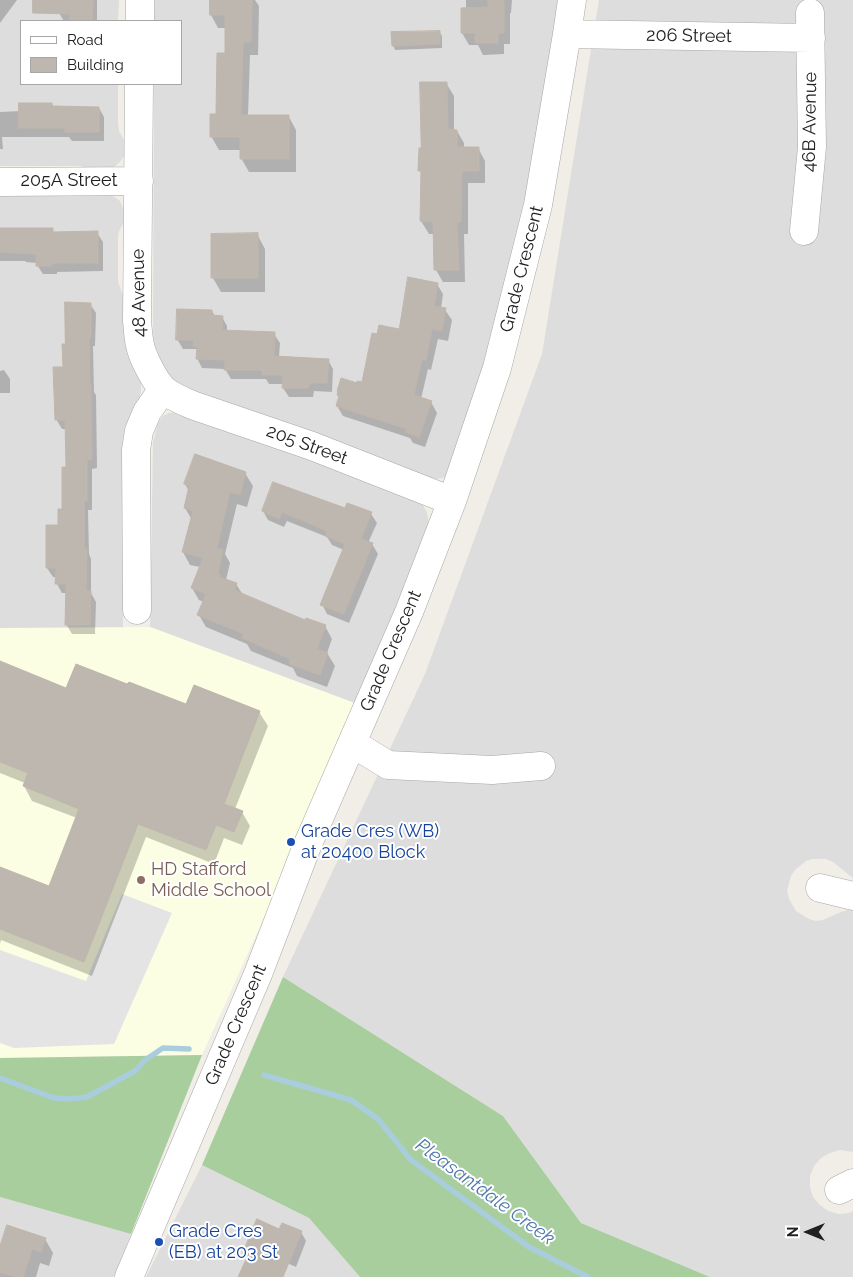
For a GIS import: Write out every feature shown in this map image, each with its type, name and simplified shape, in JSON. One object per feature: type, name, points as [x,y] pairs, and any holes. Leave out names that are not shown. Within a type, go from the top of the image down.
[{"type":"street","points":[[140,0],[140,20]]},
{"type":"street","name":"Grade Crescent","points":[[129,1277],[254,983],[307,846],[409,612],[452,501],[497,368],[535,215],[568,34],[572,0]]},
{"type":"street","name":"206 Street","points":[[568,34],[810,25]]},
{"type":"street","name":"46B Avenue","points":[[804,231],[812,147],[810,25]]},
{"type":"street","name":"48 Avenue","points":[[140,85],[137,321],[139,344],[145,361],[163,389]]},
{"type":"street","name":"205A Street","points":[[0,182],[139,181]]},
{"type":"street","points":[[137,610],[136,450],[139,431],[147,412],[163,389]]},
{"type":"street","name":"205 Street","points":[[163,389],[178,399],[195,406],[330,453],[452,501]]},
{"type":"street","points":[[352,743],[388,766],[492,770],[541,766]]},
{"type":"street","points":[[820,888],[853,896]]},
{"type":"shaded area","points":[[0,0],[119,0],[118,20],[20,20],[20,85],[118,85],[118,124],[126,148],[120,162],[108,170],[92,170],[80,166],[0,166]]},
{"type":"shaded area","points":[[155,0],[562,0],[523,224],[480,386],[447,477],[430,478],[189,391],[171,378],[163,368],[154,345],[153,332],[154,85],[182,85],[182,20],[154,20]]},
{"type":"shaded area","points":[[599,0],[853,0],[853,878],[833,862],[826,859],[812,859],[806,861],[795,870],[787,890],[789,899],[796,911],[816,921],[853,908],[853,1152],[840,1150],[821,1158],[814,1166],[810,1176],[810,1187],[813,1197],[828,1211],[839,1214],[853,1211],[853,1277],[710,1277],[581,1223],[503,1116],[283,977],[425,674],[542,354]]},
{"type":"shaded area","points":[[110,194],[120,201],[125,217],[118,236],[118,282],[124,298],[141,383],[140,398],[128,422],[124,444],[123,628],[0,628],[0,196],[83,196]]},
{"type":"shaded area","points":[[183,412],[419,501],[423,505],[427,513],[429,525],[360,705],[150,627],[153,443],[158,423],[163,416]]},
{"type":"shaded area","name":"HD Stafford Middle School","points":[[150,627],[360,705],[202,1055],[0,1058],[0,628]]},
{"type":"shaded area","points":[[122,894],[172,913],[114,1044],[14,1048],[0,1043],[0,950],[86,981]]},
{"type":"shaded area","points":[[202,1165],[309,1218],[360,1277],[146,1277]]},
{"type":"shaded area","points":[[0,1197],[131,1234],[114,1277],[0,1277]]},
{"type":"green space","points":[[283,977],[503,1116],[581,1223],[710,1277],[360,1277],[309,1218],[202,1165]]},
{"type":"green space","points":[[202,1055],[131,1234],[0,1197],[0,1058]]},
{"type":"building","points":[[33,0],[93,0],[92,20],[69,20],[70,14],[33,13]]},
{"type":"building","points":[[210,0],[252,0],[251,42],[243,42],[241,115],[289,115],[289,159],[240,159],[240,137],[210,137],[210,114],[216,114],[217,53],[225,53],[225,15],[210,15]]},
{"type":"building","points":[[488,0],[504,0],[504,33],[498,33],[498,43],[475,43],[475,33],[461,33],[461,8],[488,7]]},
{"type":"building","points":[[440,31],[440,44],[392,46],[391,32]]},
{"type":"building","points":[[420,82],[447,82],[448,129],[457,130],[457,147],[479,147],[479,171],[462,171],[461,222],[457,222],[459,270],[434,270],[433,222],[420,221],[421,171],[418,171],[419,148],[421,148]]},
{"type":"building","points":[[19,103],[52,103],[52,106],[99,107],[99,132],[65,132],[65,128],[19,128]]},
{"type":"building","points":[[0,228],[53,228],[53,232],[98,231],[98,263],[52,263],[52,266],[36,266],[36,254],[0,252]]},
{"type":"building","points":[[258,233],[258,278],[211,278],[211,234]]},
{"type":"building","points":[[408,277],[438,283],[434,306],[446,308],[442,331],[432,329],[426,360],[422,359],[414,395],[432,401],[419,437],[405,432],[407,429],[336,406],[339,396],[337,391],[341,378],[357,383],[357,381],[362,382],[372,333],[377,334],[379,325],[399,329]]},
{"type":"building","points":[[65,302],[91,303],[91,337],[89,337],[92,459],[87,460],[87,501],[84,501],[84,549],[87,549],[86,591],[91,591],[90,625],[65,625],[66,584],[55,584],[56,568],[46,568],[46,525],[58,525],[58,509],[62,509],[62,467],[66,467],[65,420],[55,420],[53,367],[63,367],[62,344],[65,344]]},
{"type":"building","points":[[177,309],[212,310],[212,315],[223,316],[222,330],[275,332],[274,356],[329,359],[327,383],[309,383],[308,388],[282,388],[283,375],[262,375],[262,370],[224,370],[225,360],[196,359],[197,346],[193,346],[194,340],[176,340]]},
{"type":"building","points":[[195,454],[246,472],[240,495],[230,492],[217,548],[223,550],[218,573],[220,574],[219,577],[237,583],[234,590],[305,620],[306,618],[326,625],[317,649],[328,653],[320,675],[289,664],[290,659],[242,638],[244,634],[197,615],[206,594],[191,588],[203,558],[182,552],[193,511],[184,508],[189,486],[184,484]]},
{"type":"building","points":[[273,482],[345,508],[347,503],[372,512],[361,539],[373,543],[344,614],[320,605],[345,544],[325,536],[327,531],[282,512],[279,519],[262,511]]},
{"type":"building","points":[[0,661],[66,688],[76,664],[186,704],[194,685],[260,711],[224,804],[243,811],[234,832],[216,825],[206,850],[138,824],[84,962],[0,929],[0,867],[49,886],[79,809],[23,786],[28,773],[0,762]]},
{"type":"building","points":[[257,1219],[279,1229],[282,1223],[302,1231],[283,1277],[238,1277],[248,1255],[243,1253]]},
{"type":"building","points":[[7,1225],[46,1238],[41,1252],[32,1249],[23,1277],[0,1272],[0,1246]]},
{"type":"waterway","name":"Pleasantdale Creek","points":[[0,1078],[54,1098],[87,1097],[135,1071],[145,1060],[163,1048],[189,1049]]},
{"type":"waterway","name":"Pleasantdale Creek","points":[[264,1075],[351,1100],[378,1119],[411,1160],[529,1247],[588,1277]]},
{"type":"place","name":"Grade Cres (WB) at 20400 Block","points":[[291,842]]},
{"type":"place","name":"HD Stafford Middle School","points":[[141,880]]},
{"type":"place","name":"Grade Cres (EB) at 203 St","points":[[159,1242]]}]
